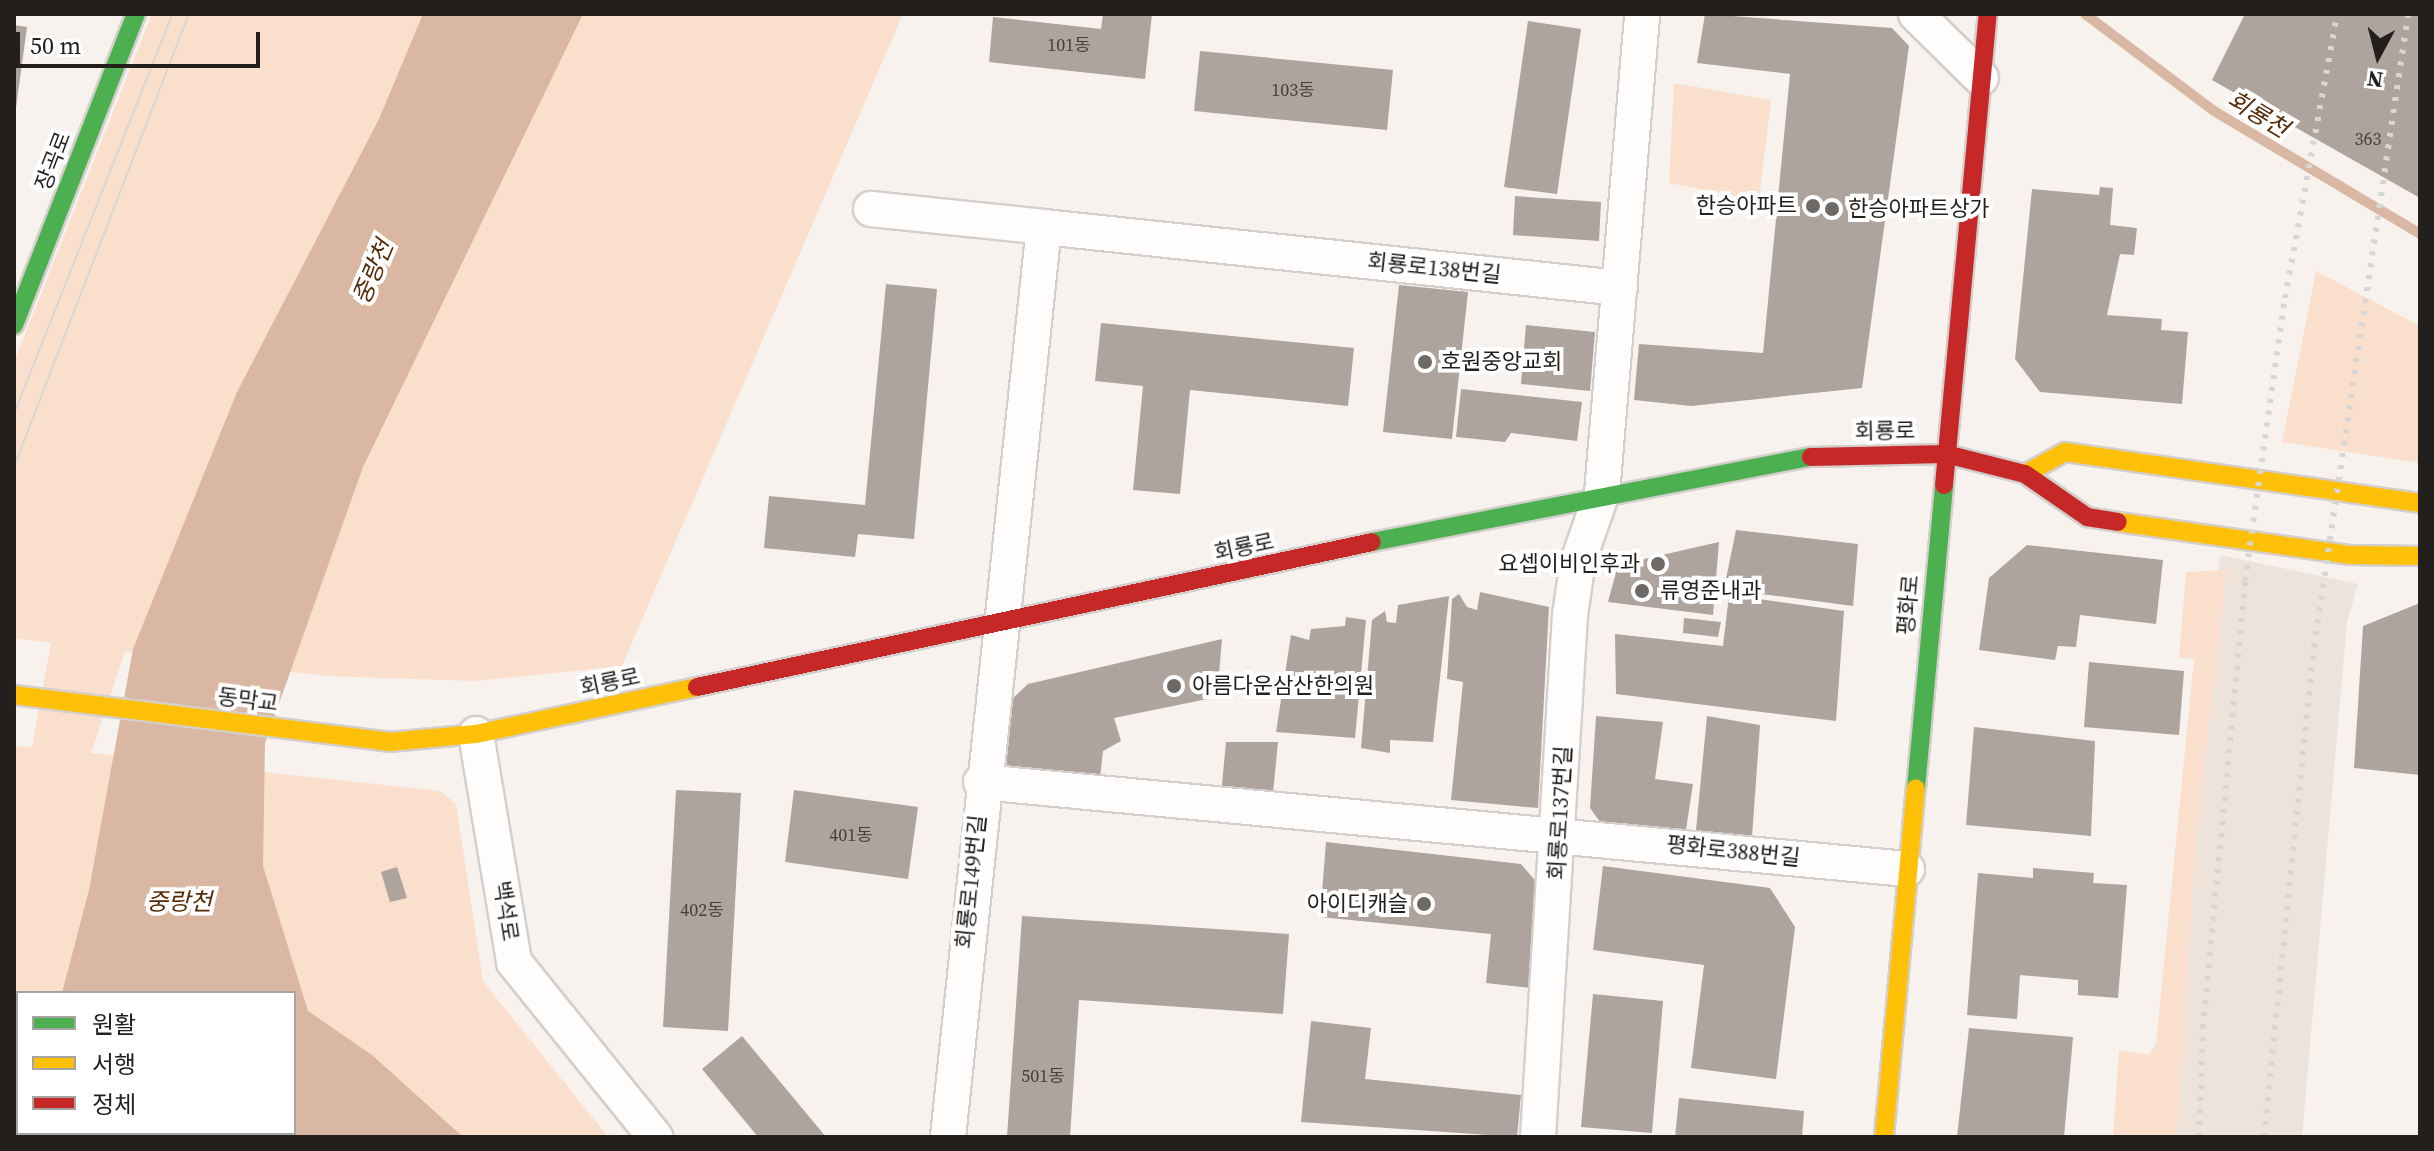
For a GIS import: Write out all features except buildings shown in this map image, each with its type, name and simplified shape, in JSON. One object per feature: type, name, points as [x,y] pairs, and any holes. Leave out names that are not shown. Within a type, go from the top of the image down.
[{"type":"street","name":"장곡로","points":[[14,325],[136,14]]},
{"type":"street","points":[[1602,493],[1642,14]]},
{"type":"street","points":[[1916,14],[1981,78]]},
{"type":"street","name":"평화로","points":[[1884,1137],[1988,14]]},
{"type":"street","name":"회룡로138번길","points":[[871,209],[1620,288]]},
{"type":"street","points":[[997,626],[1044,227]]},
{"type":"street","points":[[2025,474],[2065,452],[2420,503]]},
{"type":"street","name":"회룡로","points":[[476,734],[997,626],[1602,493],[1809,457],[1946,454],[2025,474],[2087,517],[2351,555],[2420,556]]},
{"type":"street","name":"회룡로137번길","points":[[1538,1137],[1570,615],[1578,561],[1602,493]]},
{"type":"street","points":[[2351,555],[2420,573]]},
{"type":"street","name":"회룡로149번길","points":[[948,1137],[997,626]]},
{"type":"street","name":"동막교","points":[[14,695],[389,742],[476,734]]},
{"type":"street","name":"백석로","points":[[476,734],[514,962],[655,1137]]},
{"type":"street","name":"평화로388번길","points":[[981,782],[1559,833],[1907,869]]},
{"type":"shaded area","points":[[152,14],[903,14],[622,666],[475,681],[325,676],[125,652],[91,753],[440,791],[456,804],[483,981],[608,1137],[14,1137],[14,746],[32,747],[51,643],[14,638],[14,362]]},
{"type":"shaded area","points":[[1674,83],[1771,100],[1759,200],[1669,183]]},
{"type":"shaded area","points":[[2316,271],[2420,326],[2420,463],[2282,442]]},
{"type":"shaded area","points":[[2220,555],[2358,584],[2347,622],[2302,1137],[2155,1137]]},
{"type":"shaded area","points":[[2227,570],[2197,827],[2177,1137],[2113,1137],[2119,1050],[2149,1055],[2156,1044],[2194,659],[2179,658],[2186,572]]},
{"type":"water","name":"중랑천","points":[[423,14],[583,14],[363,467],[265,743],[263,866],[308,1011],[372,1055],[463,1137],[25,1137],[296,1135],[296,991],[63,991],[89,890],[133,649],[237,392],[379,119]]},
{"type":"waterway","name":"회룡천","points":[[2085,14],[2214,111],[2420,234]]},
{"type":"tram line","points":[[14,414],[172,14]]},
{"type":"tram line","points":[[14,467],[189,14]]},
{"type":"railway","points":[[2199,1137],[2203,1028],[2245,581],[2285,298],[2337,14]]},
{"type":"railway","points":[[2264,1137],[2314,647],[2408,14]]},
{"type":"traffic: fast","points":[[14,325],[136,14]]},
{"type":"traffic: fast","points":[[1372,542],[1811,457]]},
{"type":"traffic: fast","points":[[1916,788],[1944,485]]},
{"type":"traffic: slow","points":[[2025,474],[2065,452],[2420,503]]},
{"type":"traffic: slow","points":[[2118,522],[2351,555],[2420,556]]},
{"type":"traffic: slow","points":[[14,695],[389,742],[476,734],[697,687]]},
{"type":"traffic: slow","points":[[1884,1137],[1916,788]]},
{"type":"traffic: jam","points":[[1944,485],[1988,14]]},
{"type":"traffic: jam","points":[[1811,457],[1946,454],[2025,474],[2087,517],[2118,522]]},
{"type":"traffic: jam","points":[[697,687],[1372,542]]},
{"type":"place","name":"한승아파트","points":[[1813,206]]},
{"type":"place","name":"한승아파트상가","points":[[1832,209]]},
{"type":"place","name":"호원중앙교회","points":[[1425,362]]},
{"type":"place","name":"요셉이비인후과","points":[[1658,564]]},
{"type":"place","name":"류영준내과","points":[[1642,591]]},
{"type":"place","name":"아름다운삼산한의원","points":[[1174,686]]},
{"type":"place","name":"아이디캐슬","points":[[1424,904]]}]
